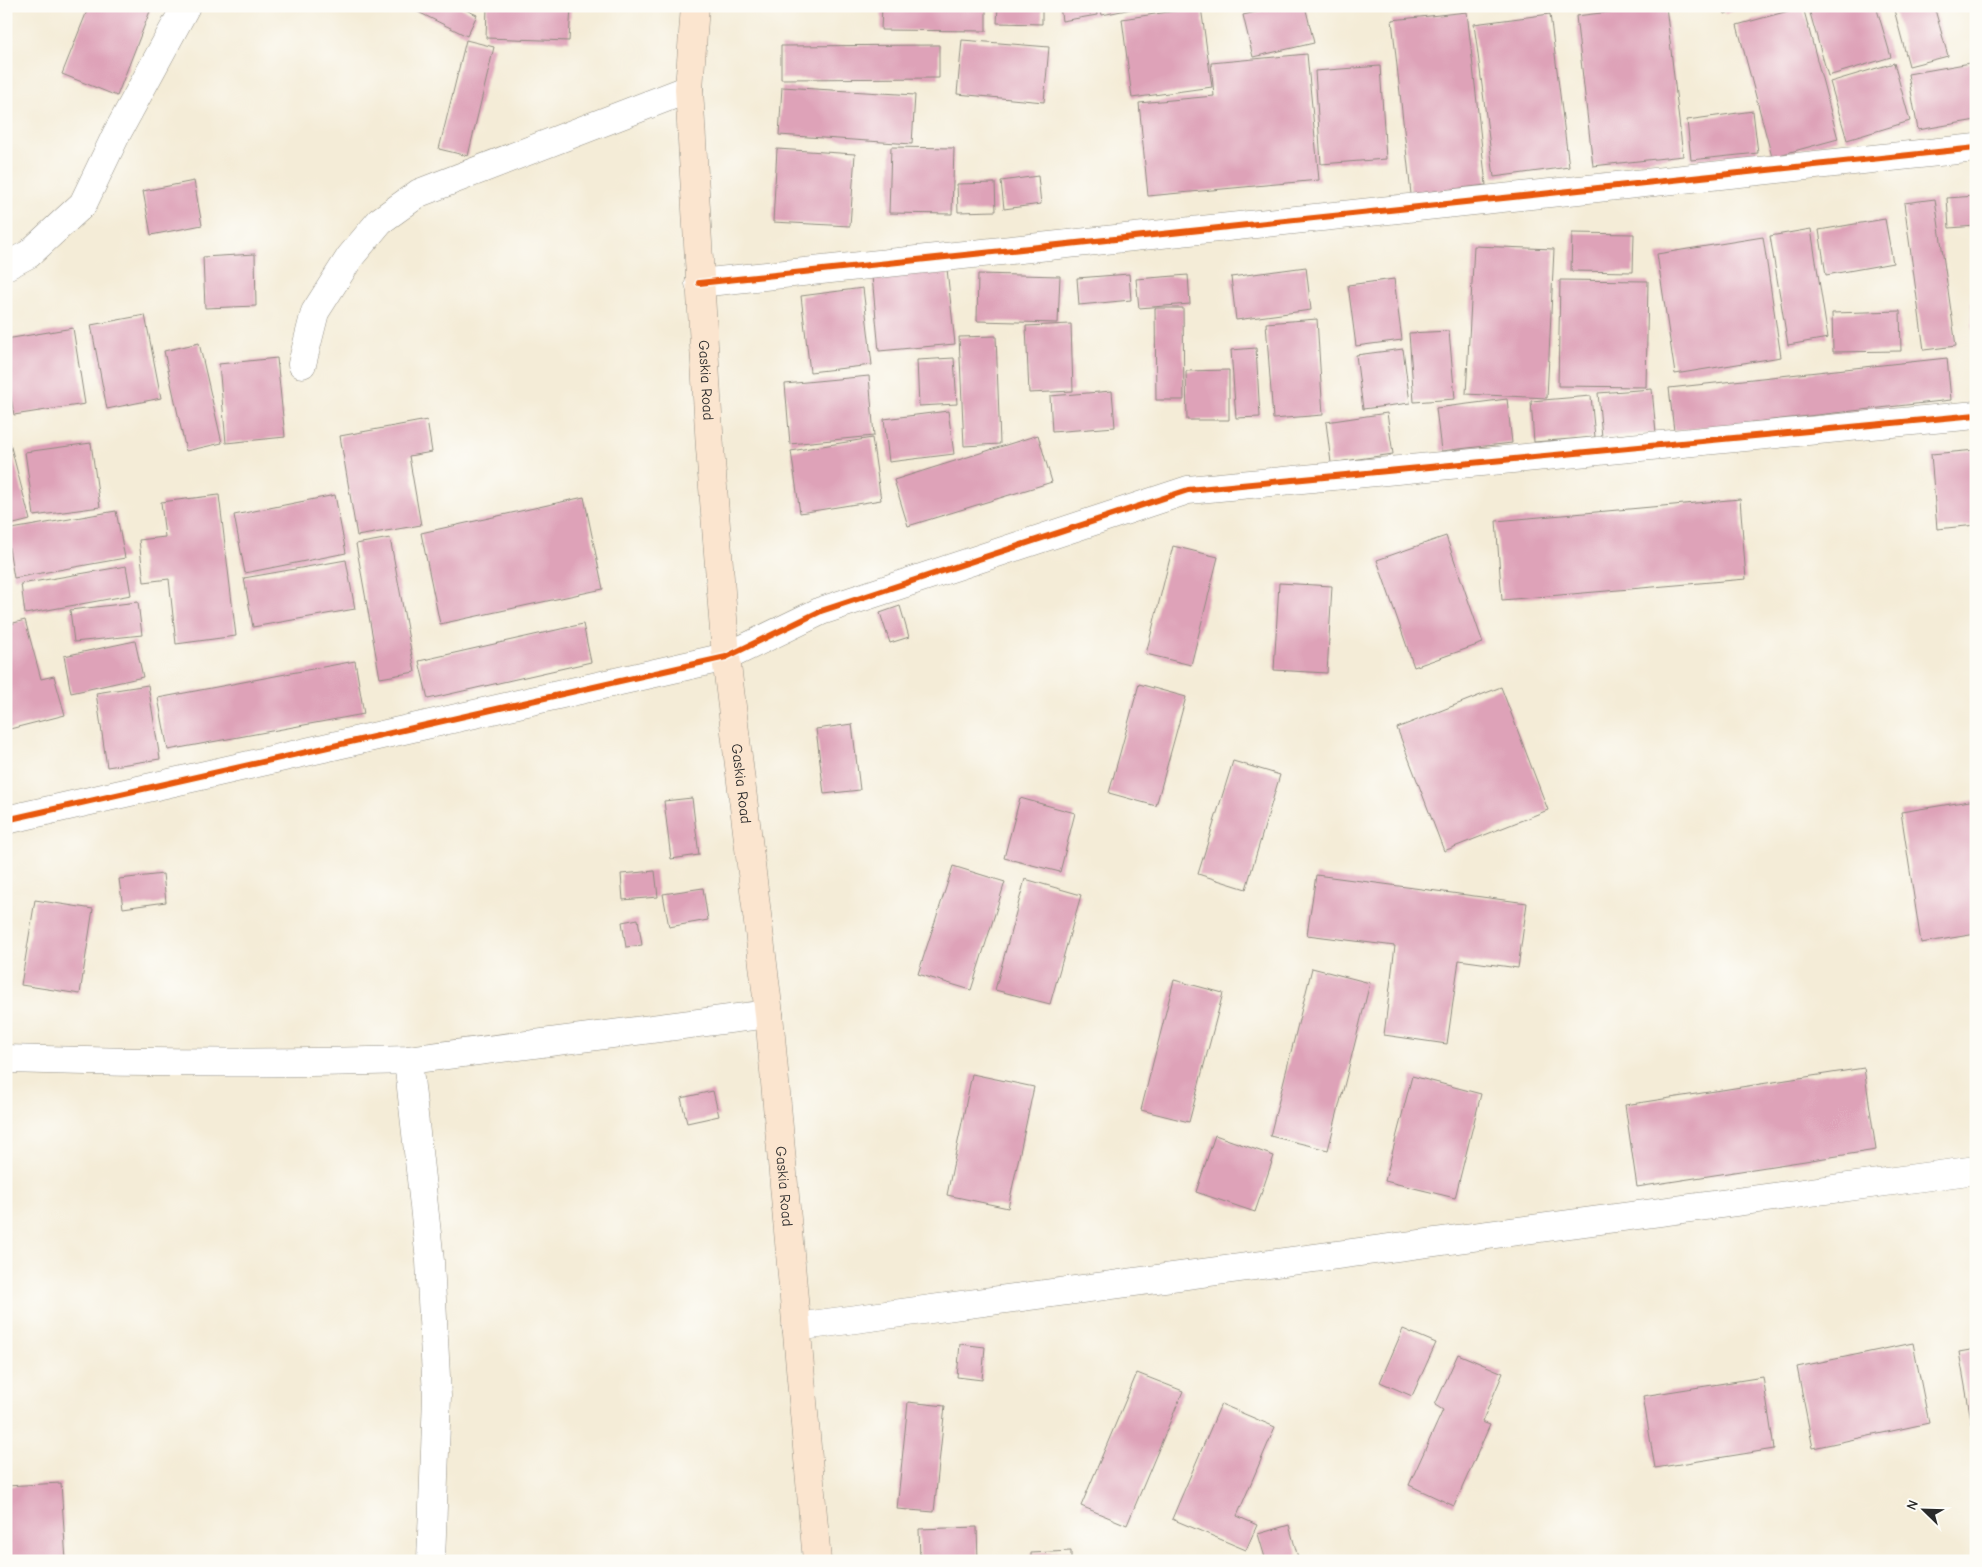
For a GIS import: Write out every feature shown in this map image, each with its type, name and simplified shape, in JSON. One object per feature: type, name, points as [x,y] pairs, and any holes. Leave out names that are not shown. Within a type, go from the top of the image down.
[{"type":"main road","name":"Gaskia Road","points":[[694,6],[689,89],[699,283],[726,657],[770,1014],[817,1561]]},
{"type":"street","points":[[6,266],[29,254],[83,204],[116,135],[186,6]]},
{"type":"street","points":[[302,364],[315,312],[350,257],[380,221],[387,216],[419,194],[689,89]]},
{"type":"street","points":[[699,283],[1976,148]]},
{"type":"street","points":[[6,820],[726,657],[821,611],[1188,490],[1976,415]]},
{"type":"street","points":[[6,1059],[103,1062],[305,1063],[408,1060],[770,1014]]},
{"type":"street","points":[[408,1060],[430,1261],[437,1396],[431,1560]]},
{"type":"street","points":[[796,1327],[1976,1170]]},
{"type":"building","points":[[89,6],[152,6],[117,96],[62,74]]},
{"type":"building","points":[[410,6],[457,6],[477,15],[467,36],[410,8]]},
{"type":"building","points":[[487,6],[571,6],[569,41],[486,38]]},
{"type":"building","points":[[882,6],[929,6],[929,8],[986,6],[986,31],[881,30]]},
{"type":"building","points":[[998,6],[1042,6],[1042,24],[997,23]]},
{"type":"building","points":[[1060,6],[1096,6],[1097,15],[1062,21]]},
{"type":"building","points":[[1100,6],[1141,6],[1141,7],[1102,15]]},
{"type":"building","points":[[1282,6],[1305,6],[1314,43],[1253,57],[1243,15]]},
{"type":"building","points":[[1402,6],[1433,6],[1433,8],[1402,11]]},
{"type":"building","points":[[1666,6],[1683,156],[1593,166],[1576,16]]},
{"type":"building","points":[[1722,6],[1745,6],[1725,14]]},
{"type":"building","points":[[1808,6],[1876,6],[1891,57],[1828,76]]},
{"type":"building","points":[[1893,6],[1934,6],[1948,56],[1909,66]]},
{"type":"building","points":[[1970,6],[1976,6],[1976,29],[1974,29]]},
{"type":"building","points":[[1201,7],[1212,87],[1132,98],[1122,19]]},
{"type":"building","points":[[1803,7],[1838,139],[1772,157],[1737,25]]},
{"type":"building","points":[[1467,12],[1486,185],[1411,194],[1392,20]]},
{"type":"building","points":[[1550,14],[1569,167],[1494,177],[1474,24]]},
{"type":"building","points":[[466,40],[494,47],[468,156],[439,149]]},
{"type":"building","points":[[962,40],[1049,47],[1044,102],[957,94]]},
{"type":"building","points":[[939,45],[939,78],[781,79],[781,46]]},
{"type":"building","points":[[1307,54],[1319,180],[1148,196],[1139,103],[1214,96],[1211,63]]},
{"type":"building","points":[[1976,62],[1976,120],[1918,130],[1908,74]]},
{"type":"building","points":[[1894,63],[1910,121],[1847,140],[1830,82]]},
{"type":"building","points":[[1380,66],[1386,159],[1321,164],[1315,71]]},
{"type":"building","points":[[782,87],[915,95],[912,144],[779,135]]},
{"type":"building","points":[[1753,111],[1758,153],[1691,160],[1687,120]]},
{"type":"building","points":[[891,147],[954,148],[952,214],[889,213]]},
{"type":"building","points":[[777,149],[855,154],[850,226],[773,222]]},
{"type":"building","points":[[1038,176],[1041,204],[1004,209],[1001,181]]},
{"type":"building","points":[[194,181],[202,225],[151,235],[143,191]]},
{"type":"building","points":[[995,183],[996,211],[958,212],[957,184]]},
{"type":"building","points":[[1976,196],[1976,226],[1949,228],[1947,198]]},
{"type":"building","points":[[1935,199],[1956,346],[1924,350],[1904,203]]},
{"type":"building","points":[[1885,219],[1893,263],[1826,275],[1819,230]]},
{"type":"building","points":[[1811,229],[1828,338],[1788,345],[1770,236]]},
{"type":"building","points":[[1572,233],[1634,234],[1633,272],[1571,271]]},
{"type":"building","points":[[1763,237],[1781,357],[1675,374],[1657,254]]},
{"type":"building","points":[[1474,246],[1554,249],[1547,398],[1466,394]]},
{"type":"building","points":[[255,254],[256,306],[205,308],[203,257]]},
{"type":"building","points":[[1306,267],[1311,310],[1236,320],[1231,277]]},
{"type":"building","points":[[947,269],[955,344],[879,351],[872,276]]},
{"type":"building","points":[[978,274],[1060,276],[1058,323],[977,321]]},
{"type":"building","points":[[1129,274],[1131,300],[1079,305],[1077,278]]},
{"type":"building","points":[[1188,275],[1190,304],[1139,308],[1136,279]]},
{"type":"building","points":[[1394,279],[1402,340],[1356,346],[1348,285]]},
{"type":"building","points":[[1560,280],[1648,281],[1646,387],[1558,386]]},
{"type":"building","points":[[863,288],[872,365],[810,372],[801,296]]},
{"type":"building","points":[[1971,301],[1976,301],[1976,345],[1974,345]]},
{"type":"building","points":[[1155,308],[1183,308],[1184,400],[1156,400]]},
{"type":"building","points":[[1900,311],[1901,351],[1833,352],[1832,313]]},
{"type":"building","points":[[145,315],[161,398],[107,409],[91,325]]},
{"type":"building","points":[[1317,319],[1323,415],[1273,419],[1266,323]]},
{"type":"building","points":[[1071,324],[1073,391],[1029,393],[1026,326]]},
{"type":"building","points":[[73,328],[85,404],[14,415],[6,370],[6,339]]},
{"type":"building","points":[[1449,331],[1455,399],[1414,402],[1409,333]]},
{"type":"building","points":[[996,336],[1000,444],[964,446],[959,337]]},
{"type":"building","points":[[199,343],[222,443],[186,451],[164,351]]},
{"type":"building","points":[[1256,348],[1260,417],[1236,418],[1231,350]]},
{"type":"building","points":[[1403,349],[1410,403],[1363,409],[1356,355]]},
{"type":"building","points":[[277,358],[285,437],[226,443],[219,364]]},
{"type":"building","points":[[954,358],[957,404],[919,406],[917,360]]},
{"type":"building","points":[[1947,358],[1951,400],[1674,431],[1669,388]]},
{"type":"building","points":[[1229,370],[1229,420],[1187,420],[1186,371]]},
{"type":"building","points":[[869,376],[874,436],[790,444],[785,384]]},
{"type":"building","points":[[1652,389],[1656,433],[1602,437],[1598,393]]},
{"type":"building","points":[[1112,391],[1115,427],[1052,432],[1050,396]]},
{"type":"building","points":[[1591,396],[1595,437],[1534,442],[1531,401]]},
{"type":"building","points":[[1507,399],[1512,443],[1441,451],[1436,408]]},
{"type":"building","points":[[948,411],[954,454],[889,462],[884,419]]},
{"type":"building","points":[[1387,413],[1393,454],[1331,463],[1326,422]]},
{"type":"building","points":[[427,420],[432,452],[409,456],[421,525],[357,536],[340,436]]},
{"type":"building","points":[[6,428],[30,520],[6,526]]},
{"type":"building","points":[[1038,435],[1052,482],[908,526],[894,480]]},
{"type":"building","points":[[872,438],[881,500],[800,513],[791,451]]},
{"type":"building","points":[[91,443],[100,507],[34,516],[25,452]]},
{"type":"building","points":[[1976,450],[1976,525],[1937,529],[1931,454]]},
{"type":"building","points":[[219,495],[236,636],[176,644],[169,579],[144,582],[139,540],[165,537],[161,502]]},
{"type":"building","points":[[335,495],[346,553],[245,573],[234,515]]},
{"type":"building","points":[[584,497],[603,589],[440,624],[421,533]]},
{"type":"building","points":[[1740,499],[1746,579],[1502,600],[1496,521]]},
{"type":"building","points":[[116,511],[125,558],[14,578],[6,530]]},
{"type":"building","points":[[1446,536],[1483,643],[1414,667],[1377,560]]},
{"type":"building","points":[[390,538],[415,672],[380,678],[356,544]]},
{"type":"building","points":[[1173,546],[1218,557],[1191,665],[1146,654]]},
{"type":"building","points":[[346,560],[355,609],[253,627],[244,578]]},
{"type":"building","points":[[126,566],[131,595],[25,614],[21,584]]},
{"type":"building","points":[[1279,583],[1332,586],[1327,673],[1274,670]]},
{"type":"building","points":[[138,602],[142,635],[74,642],[70,610]]},
{"type":"building","points":[[900,606],[909,637],[890,643],[880,613]]},
{"type":"building","points":[[25,620],[41,679],[54,676],[65,715],[6,730],[6,625]]},
{"type":"building","points":[[583,624],[591,662],[428,699],[419,661]]},
{"type":"building","points":[[135,641],[143,677],[71,693],[64,656]]},
{"type":"building","points":[[355,661],[364,714],[168,750],[158,698]]},
{"type":"building","points":[[1139,684],[1186,697],[1156,806],[1109,793]]},
{"type":"building","points":[[148,685],[160,759],[107,767],[96,693]]},
{"type":"building","points":[[1501,687],[1548,810],[1444,851],[1397,728]]},
{"type":"building","points":[[852,724],[860,790],[824,794],[816,729]]},
{"type":"building","points":[[1233,761],[1280,775],[1246,889],[1198,874]]},
{"type":"building","points":[[692,798],[699,855],[671,859],[664,801]]},
{"type":"building","points":[[1020,798],[1075,813],[1060,872],[1004,858]]},
{"type":"building","points":[[1976,800],[1976,934],[1921,943],[1901,812]]},
{"type":"building","points":[[953,866],[1005,882],[971,990],[918,974]]},
{"type":"building","points":[[655,871],[658,897],[623,900],[621,874]]},
{"type":"building","points":[[163,874],[166,902],[123,908],[119,879]]},
{"type":"building","points":[[1316,875],[1527,903],[1518,968],[1459,960],[1447,1044],[1384,1035],[1395,946],[1307,935]]},
{"type":"building","points":[[1025,879],[1081,895],[1050,1004],[995,990]]},
{"type":"building","points":[[703,888],[708,920],[669,927],[663,894]]},
{"type":"building","points":[[35,900],[93,909],[80,994],[21,985]]},
{"type":"building","points":[[638,919],[642,945],[626,947],[622,922]]},
{"type":"building","points":[[1312,968],[1370,983],[1328,1150],[1270,1136]]},
{"type":"building","points":[[1174,980],[1223,993],[1189,1122],[1141,1110]]},
{"type":"building","points":[[1864,1068],[1876,1150],[1637,1187],[1625,1105]]},
{"type":"building","points":[[972,1074],[1034,1087],[1008,1208],[947,1195]]},
{"type":"building","points":[[1412,1076],[1481,1094],[1455,1198],[1385,1181]]},
{"type":"building","points":[[713,1091],[719,1116],[687,1123],[681,1098]]},
{"type":"building","points":[[1215,1135],[1274,1156],[1255,1212],[1196,1192]]},
{"type":"building","points":[[1403,1329],[1436,1343],[1412,1396],[1380,1382]]},
{"type":"building","points":[[1913,1343],[1929,1423],[1813,1448],[1797,1367]]},
{"type":"building","points":[[960,1344],[985,1347],[982,1380],[957,1377]]},
{"type":"building","points":[[1976,1349],[1976,1424],[1972,1425],[1959,1352]]},
{"type":"building","points":[[1458,1354],[1503,1373],[1482,1422],[1490,1425],[1454,1506],[1409,1485],[1443,1410],[1435,1405]]},
{"type":"building","points":[[1137,1373],[1183,1391],[1127,1525],[1081,1506]]},
{"type":"building","points":[[1763,1377],[1774,1449],[1655,1468],[1643,1396]]},
{"type":"building","points":[[908,1402],[945,1406],[934,1512],[897,1509]]},
{"type":"building","points":[[1221,1404],[1275,1427],[1237,1516],[1257,1525],[1246,1550],[1172,1519]]},
{"type":"building","points":[[61,1483],[66,1561],[6,1561],[6,1486]]},
{"type":"building","points":[[1289,1525],[1299,1561],[1266,1561],[1258,1534]]},
{"type":"building","points":[[977,1527],[978,1561],[920,1561],[919,1529]]},
{"type":"building","points":[[1071,1551],[1071,1561],[1031,1561],[1031,1553]]},
{"type":"cycle path","points":[[699,283],[1976,148]]},
{"type":"cycle path","points":[[6,820],[726,657],[821,611],[1188,490],[1976,415]]}]
